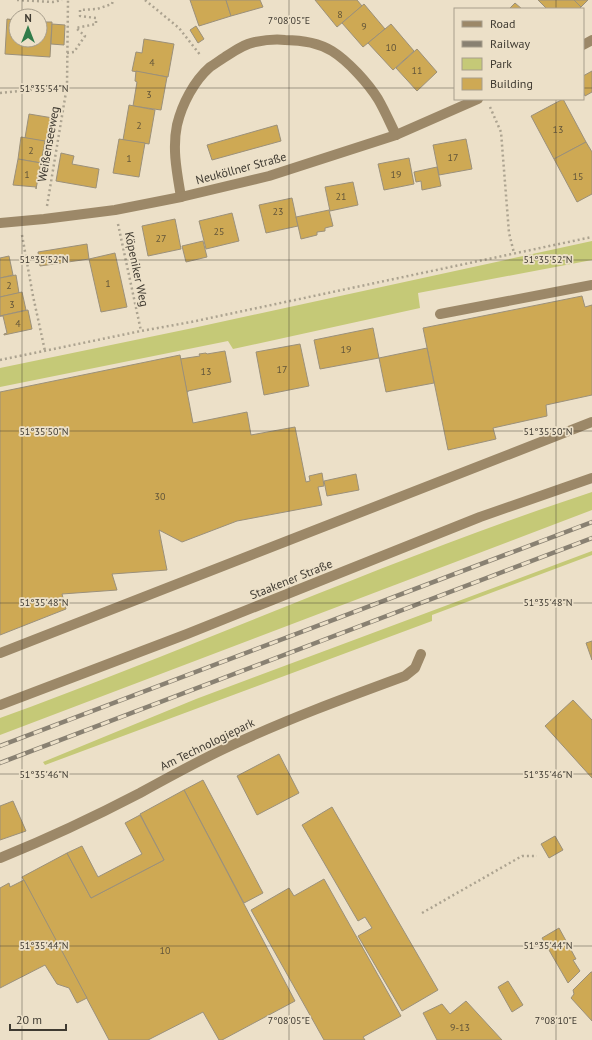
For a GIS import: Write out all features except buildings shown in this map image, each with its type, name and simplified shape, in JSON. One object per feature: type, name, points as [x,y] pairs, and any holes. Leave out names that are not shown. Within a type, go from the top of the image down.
[{"type":"street","points":[[181,197],[175,162],[175,142],[178,124],[183,108],[199,79],[210,67],[231,53],[255,42],[300,40],[319,45],[333,52],[345,61],[359,75],[378,98],[396,135]]},
{"type":"street","name":"Neuköllner Straße","points":[[0,223],[115,210],[181,197],[269,176],[396,135],[476,100]]},
{"type":"street","points":[[440,314],[592,285]]},
{"type":"street","points":[[0,653],[592,422]]},
{"type":"street","name":"Staakener Straße","points":[[0,705],[188,634],[480,518],[592,478]]},
{"type":"street","name":"Am Technologiepark","points":[[0,858],[26,848],[95,815],[184,768],[236,743],[296,717],[405,676],[415,668],[421,654]]},
{"type":"path","points":[[17,0],[62,0]]},
{"type":"path","name":"Weißenseeweg","points":[[44,219],[67,86],[68,0]]},
{"type":"path","points":[[67,53],[74,52],[85,36],[76,28],[96,24],[96,18],[80,16],[80,10],[96,9],[112,4],[113,0]]},
{"type":"path","points":[[145,0],[179,28],[210,67]]},
{"type":"path","points":[[0,93],[67,86]]},
{"type":"path","points":[[489,106],[501,132],[509,233],[514,254]]},
{"type":"path","name":"Köpeniker Weg","points":[[115,210],[140,331]]},
{"type":"path","points":[[19,221],[45,351]]},
{"type":"path","points":[[0,360],[191,322],[592,237]]},
{"type":"path","points":[[422,913],[522,856],[537,856]]},
{"type":"green space","points":[[592,241],[592,260],[418,293],[420,308],[233,349],[228,341],[0,387],[0,368],[193,328]]},
{"type":"green space","points":[[592,492],[592,510],[0,735],[0,718],[148,662],[443,545]]},
{"type":"green space","points":[[592,551],[592,555],[432,615],[432,621],[45,765],[43,762],[196,699]]},
{"type":"railway","points":[[0,746],[592,522]]},
{"type":"railway","points":[[0,763],[592,538]]}]
